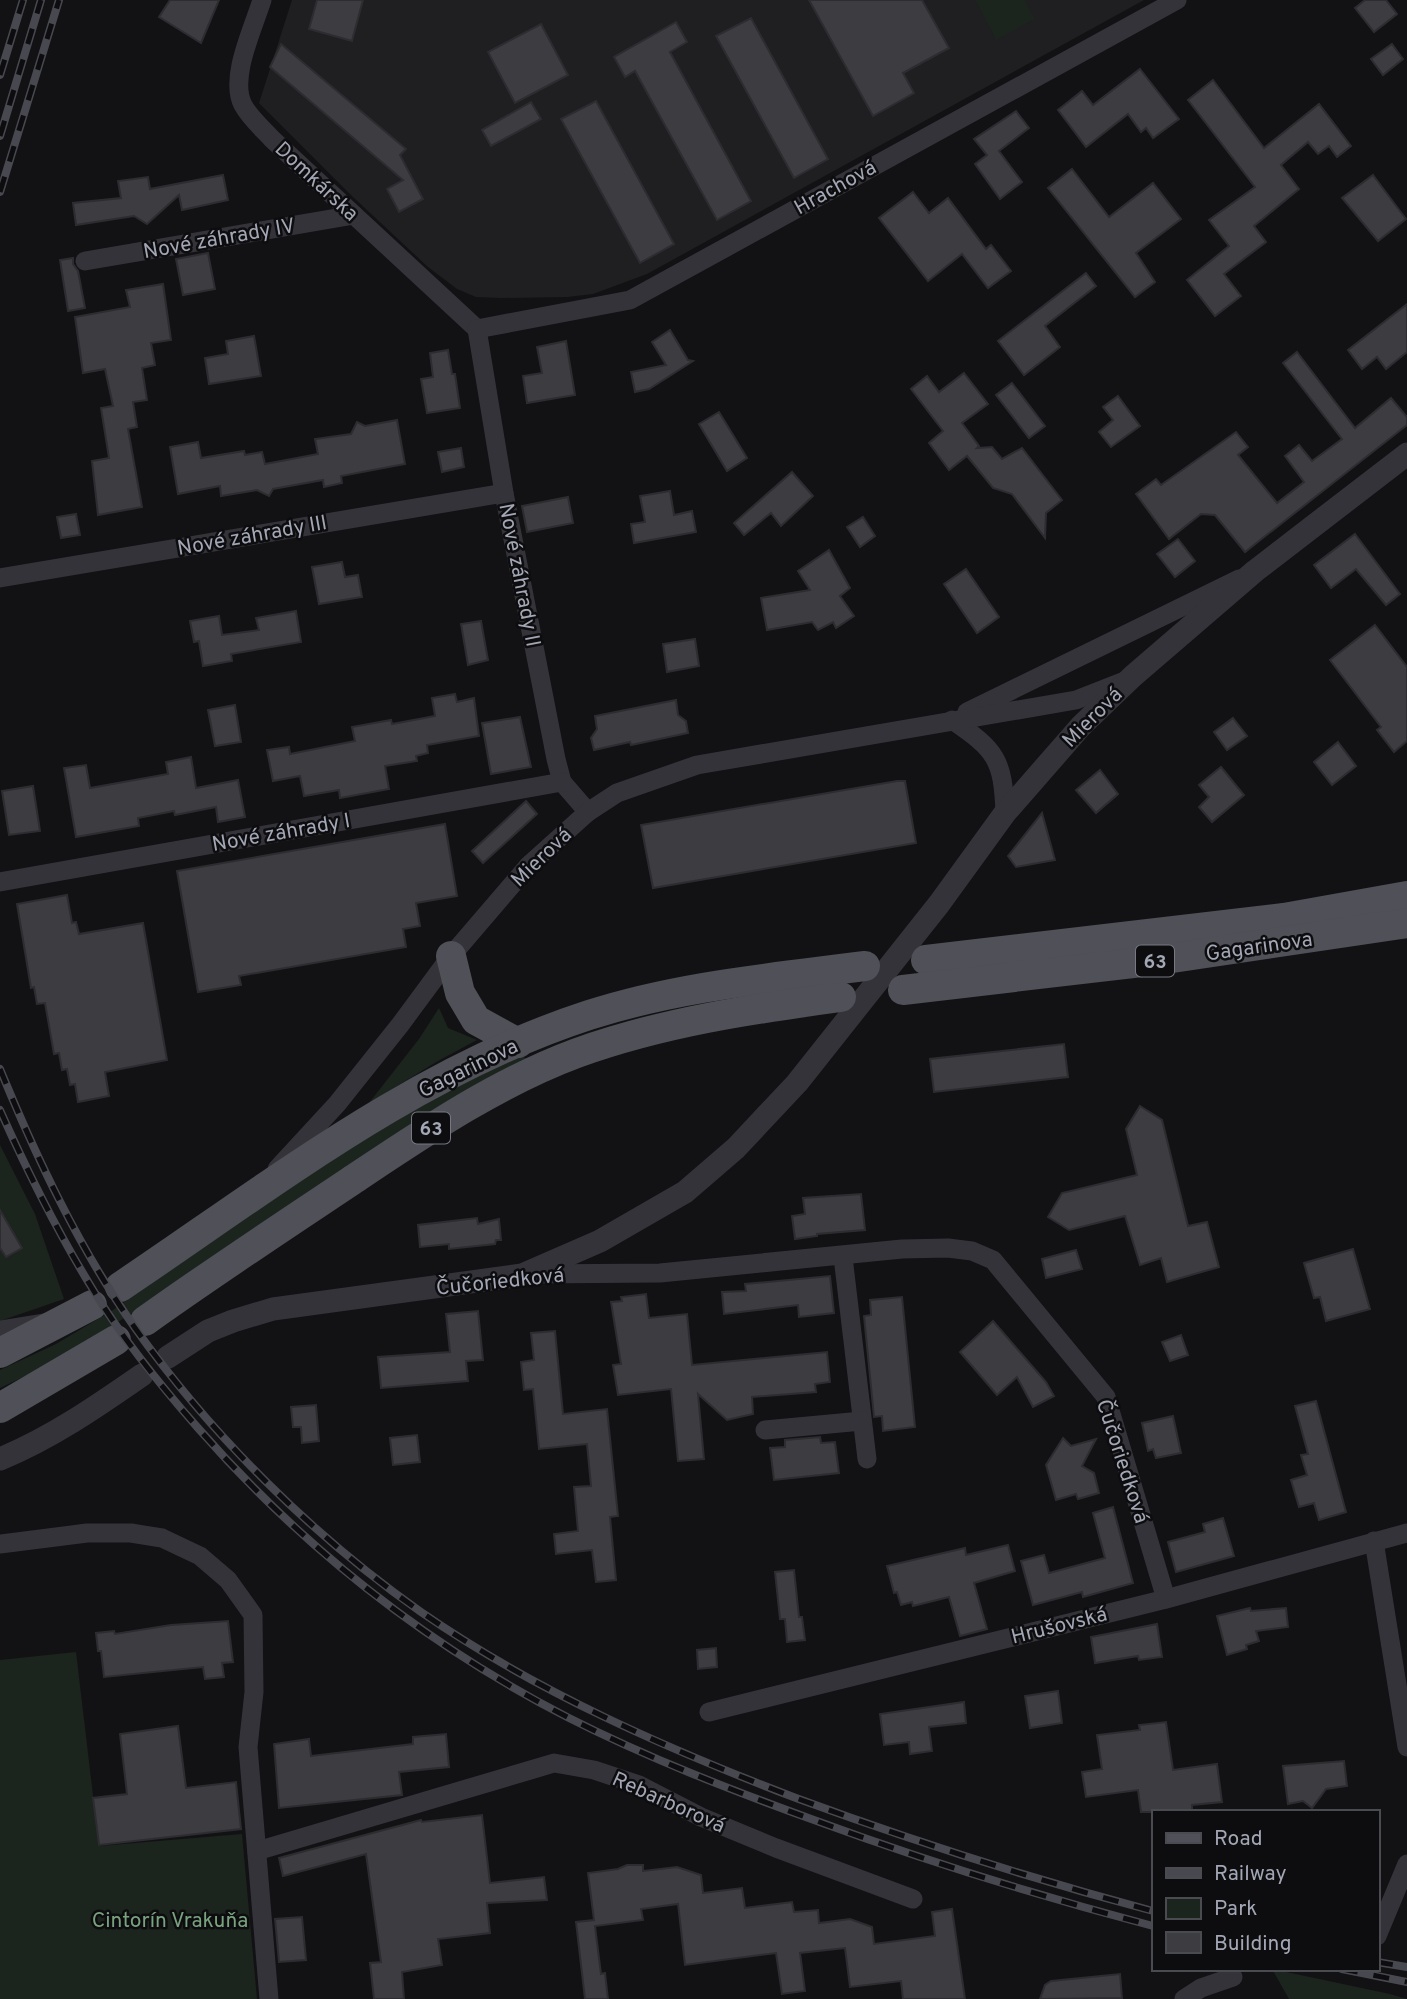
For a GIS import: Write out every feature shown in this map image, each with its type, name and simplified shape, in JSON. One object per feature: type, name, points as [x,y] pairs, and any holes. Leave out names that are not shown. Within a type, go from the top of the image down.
[{"type":"main road","name":"Gagarinova","points":[[926,960],[1284,918],[1407,896]]},
{"type":"main road","name":"Gagarinova","points":[[902,990],[1160,960],[1407,923]]},
{"type":"main road","points":[[451,956],[460,993],[477,1020],[518,1043]]},
{"type":"main road","name":"Gagarinova","points":[[120,1287],[253,1195],[414,1094],[460,1069],[518,1043],[588,1015],[667,993],[865,966]]},
{"type":"main road","name":"Gagarinova","points":[[145,1321],[430,1128],[543,1068],[606,1043],[673,1024],[752,1009],[841,997]]},
{"type":"main road","points":[[0,1353],[92,1305]]},
{"type":"main road","points":[[0,1408],[116,1340]]},
{"type":"street","name":"Domkárska","points":[[262,0],[238,69],[239,93],[247,113],[477,329]]},
{"type":"street","name":"Hrachová","points":[[477,329],[630,300],[1177,0]]},
{"type":"street","name":"Nové záhrady IV","points":[[85,261],[354,215]]},
{"type":"street","name":"Nové záhrady II","points":[[477,329],[504,493],[556,759],[562,782],[588,812]]},
{"type":"street","name":"Mierová","points":[[522,1275],[600,1241],[685,1192],[756,1129],[817,1058],[1048,761],[1131,678],[1255,571],[1407,454]]},
{"type":"street","name":"Nové záhrady III","points":[[0,578],[504,493]]},
{"type":"street","name":"Mierová","points":[[952,720],[1255,571]]},
{"type":"street","name":"Mierová","points":[[253,1195],[337,1104],[451,956],[529,865],[588,812],[617,793],[697,765],[1076,700],[1131,678]]},
{"type":"street","points":[[952,720],[981,740],[1000,767],[1004,781],[1005,813]]},
{"type":"street","name":"Nové záhrady I","points":[[0,882],[562,782]]},
{"type":"street","name":"Čučoriedková","points":[[168,1357],[208,1331],[274,1309],[522,1275],[660,1273],[843,1257],[902,1249],[948,1248],[972,1251],[993,1260],[1105,1397],[1166,1599]]},
{"type":"street","points":[[843,1257],[867,1459]]},
{"type":"street","points":[[0,1330],[63,1320]]},
{"type":"street","points":[[0,1459],[83,1416],[142,1375]]},
{"type":"street","points":[[765,1430],[862,1421]]},
{"type":"street","points":[[0,1544],[87,1533],[131,1533],[162,1538],[200,1556],[228,1580],[253,1615],[254,1692],[248,1747],[269,1999]]},
{"type":"street","name":"Hrušovská","points":[[709,1712],[1166,1599],[1407,1533]]},
{"type":"street","points":[[1374,1541],[1407,1747]]},
{"type":"street","name":"Rebarborová","points":[[257,1851],[554,1763],[594,1770],[639,1786],[701,1817],[776,1848],[914,1899]]},
{"type":"street","points":[[1379,1931],[1407,1864]]},
{"type":"street","points":[[1184,1999],[1201,1988],[1233,1977]]},
{"type":"shaded area","points":[[292,0],[1144,0],[647,274],[593,294],[501,298],[476,297],[457,289],[428,267],[259,103]]},
{"type":"green space","points":[[975,0],[1025,0],[1035,19],[996,40]]},
{"type":"green space","points":[[439,1008],[448,1028],[477,1040],[369,1103],[419,1039]]},
{"type":"green space","points":[[521,1055],[528,1060],[57,1361],[0,1388],[0,1370],[56,1344],[113,1310],[356,1142],[481,1072]]},
{"type":"green space","points":[[0,1145],[35,1214],[64,1299],[0,1321]]},
{"type":"green space","name":"Cintorín Vrakuňa","points":[[76,1652],[99,1846],[242,1834],[257,1999],[0,1999],[0,1660]]},
{"type":"green space","points":[[1273,1971],[1407,1999],[1289,1999]]},
{"type":"building","points":[[170,0],[219,0],[201,43],[159,17]]},
{"type":"building","points":[[317,0],[363,0],[352,41],[309,29]]},
{"type":"building","points":[[809,0],[922,0],[949,48],[903,73],[914,93],[873,116]]},
{"type":"building","points":[[1365,0],[1386,0],[1397,14],[1374,32],[1355,8]]},
{"type":"building","points":[[751,18],[828,159],[794,178],[716,36]]},
{"type":"building","points":[[676,22],[687,42],[670,52],[751,201],[717,220],[635,71],[625,77],[614,57]]},
{"type":"building","points":[[541,24],[568,75],[515,103],[488,52]]},
{"type":"building","points":[[281,44],[406,149],[400,155],[423,199],[399,212],[387,189],[403,180],[270,67]]},
{"type":"building","points":[[1392,44],[1403,59],[1383,75],[1371,59]]},
{"type":"building","points":[[1140,69],[1179,119],[1153,138],[1146,128],[1141,132],[1128,114],[1086,147],[1058,110],[1082,91],[1093,105]]},
{"type":"building","points":[[1213,80],[1264,148],[1319,104],[1351,146],[1337,157],[1329,146],[1318,154],[1308,142],[1281,165],[1299,189],[1254,226],[1266,242],[1224,274],[1241,296],[1215,316],[1187,280],[1229,246],[1209,220],[1255,187],[1188,100]]},
{"type":"building","points":[[596,101],[674,244],[640,263],[561,119]]},
{"type":"building","points":[[531,102],[541,119],[491,146],[482,130]]},
{"type":"building","points":[[1016,111],[1029,128],[999,151],[1022,182],[1000,199],[975,164],[987,155],[974,139]]},
{"type":"building","points":[[1072,169],[1109,217],[1153,183],[1181,219],[1136,253],[1155,282],[1135,297],[1048,188]]},
{"type":"building","points":[[223,175],[228,200],[182,210],[179,195],[147,224],[134,216],[76,225],[73,203],[121,198],[118,181],[148,177],[150,189]]},
{"type":"building","points":[[1373,175],[1406,219],[1378,241],[1342,198]]},
{"type":"building","points":[[913,192],[929,213],[948,198],[986,249],[991,245],[1011,271],[988,288],[962,254],[928,281],[879,218]]},
{"type":"building","points":[[208,253],[215,289],[183,295],[176,259]]},
{"type":"building","points":[[73,258],[85,308],[68,311],[60,260]]},
{"type":"building","points":[[1086,273],[1096,286],[1045,326],[1060,347],[1024,375],[998,341]]},
{"type":"building","points":[[163,284],[171,340],[151,343],[155,365],[142,368],[147,400],[133,402],[137,427],[128,429],[142,507],[98,515],[92,461],[109,458],[101,408],[113,406],[105,369],[83,373],[75,317],[130,307],[126,290]]},
{"type":"building","points":[[1407,304],[1407,352],[1386,369],[1377,357],[1362,369],[1348,350]]},
{"type":"building","points":[[670,330],[688,360],[693,361],[649,389],[635,392],[631,372],[666,365],[652,342]]},
{"type":"building","points":[[254,336],[261,376],[209,384],[205,358],[228,354],[226,341]]},
{"type":"building","points":[[566,341],[575,395],[527,403],[523,376],[542,373],[537,347]]},
{"type":"building","points":[[448,350],[460,408],[427,413],[421,379],[433,377],[430,353]]},
{"type":"building","points":[[1297,352],[1355,428],[1391,398],[1407,417],[1407,425],[1245,552],[1215,515],[1201,514],[1169,539],[1136,494],[1156,479],[1161,485],[1236,432],[1248,447],[1238,455],[1277,503],[1304,482],[1285,456],[1299,445],[1312,461],[1342,439],[1283,363]]},
{"type":"building","points":[[964,373],[988,404],[962,423],[979,446],[977,448],[992,447],[1002,459],[1022,448],[1062,500],[1046,513],[1045,538],[1012,494],[993,488],[967,456],[949,470],[929,443],[943,431],[911,389],[927,376],[939,392]]},
{"type":"building","points":[[1012,383],[1045,426],[1029,438],[996,395]]},
{"type":"building","points":[[1118,396],[1140,426],[1111,447],[1099,432],[1113,420],[1103,407]]},
{"type":"building","points":[[719,412],[747,458],[727,471],[699,424]]},
{"type":"building","points":[[397,420],[405,464],[341,476],[342,483],[324,487],[323,480],[273,489],[269,496],[257,490],[221,496],[220,486],[178,494],[170,447],[198,442],[201,458],[244,451],[245,455],[262,452],[265,464],[318,454],[315,439],[351,434],[357,422],[365,426]]},
{"type":"building","points":[[461,448],[464,467],[442,472],[438,452]]},
{"type":"building","points":[[792,472],[813,496],[781,526],[771,513],[744,535],[734,523]]},
{"type":"building","points":[[670,491],[674,515],[692,511],[696,532],[634,543],[631,524],[645,522],[640,496]]},
{"type":"building","points":[[568,497],[573,523],[527,532],[522,506]]},
{"type":"building","points":[[76,514],[80,535],[61,538],[57,517]]},
{"type":"building","points":[[863,517],[875,536],[860,547],[847,527]]},
{"type":"building","points":[[1355,534],[1400,594],[1386,605],[1356,569],[1331,588],[1314,565]]},
{"type":"building","points":[[1178,539],[1195,561],[1175,577],[1157,554]]},
{"type":"building","points":[[829,550],[850,588],[840,596],[854,616],[836,628],[833,622],[818,630],[812,622],[767,630],[761,598],[810,590],[798,571]]},
{"type":"building","points":[[342,562],[345,577],[358,575],[362,597],[319,604],[312,567]]},
{"type":"building","points":[[966,569],[999,617],[977,633],[944,584]]},
{"type":"building","points":[[296,611],[301,642],[231,654],[232,661],[203,666],[199,641],[194,642],[190,621],[219,616],[222,635],[259,630],[256,618]]},
{"type":"building","points":[[481,621],[488,660],[468,665],[461,624]]},
{"type":"building","points":[[1375,625],[1407,667],[1407,741],[1394,752],[1377,730],[1381,727],[1330,660]]},
{"type":"building","points":[[695,639],[699,666],[667,672],[663,644]]},
{"type":"building","points":[[455,694],[457,702],[474,698],[479,736],[427,745],[428,753],[416,756],[417,761],[385,766],[389,789],[340,798],[339,790],[304,796],[300,776],[273,781],[267,750],[289,747],[290,754],[355,741],[352,727],[391,720],[392,724],[435,716],[432,698]]},
{"type":"building","points":[[676,700],[678,715],[686,721],[688,733],[594,750],[591,738],[597,729],[595,716]]},
{"type":"building","points":[[235,705],[241,742],[215,746],[208,710]]},
{"type":"building","points":[[520,717],[531,767],[491,774],[482,723]]},
{"type":"building","points":[[1233,718],[1247,736],[1227,750],[1214,732]]},
{"type":"building","points":[[1338,742],[1356,766],[1332,785],[1314,762]]},
{"type":"building","points":[[191,757],[196,788],[238,780],[245,817],[218,822],[216,807],[175,815],[174,811],[138,818],[139,826],[76,837],[64,768],[86,765],[90,788],[168,774],[166,762]]},
{"type":"building","points":[[1221,767],[1244,795],[1212,822],[1199,807],[1209,797],[1199,785]]},
{"type":"building","points":[[1100,770],[1118,794],[1096,813],[1076,790]]},
{"type":"building","points":[[905,781],[916,843],[653,888],[641,825]]},
{"type":"building","points":[[33,786],[40,831],[9,835],[2,791]]},
{"type":"building","points":[[526,801],[537,814],[483,863],[472,851]]},
{"type":"building","points":[[1042,813],[1055,860],[1016,867],[1008,856]]},
{"type":"building","points":[[445,824],[457,896],[416,903],[420,926],[403,929],[406,947],[239,976],[241,985],[198,992],[177,871]]},
{"type":"building","points":[[67,895],[72,923],[76,922],[79,934],[143,923],[167,1060],[105,1072],[109,1096],[78,1102],[75,1084],[70,1085],[67,1069],[62,1070],[59,1053],[54,1054],[45,1003],[37,1004],[34,987],[31,988],[17,904]]},
{"type":"building","points":[[1064,1044],[1068,1077],[934,1092],[930,1059]]},
{"type":"building","points":[[1140,1106],[1162,1120],[1188,1226],[1207,1222],[1219,1267],[1167,1282],[1161,1258],[1140,1265],[1125,1216],[1069,1230],[1048,1217],[1062,1193],[1137,1175],[1126,1129]]},
{"type":"building","points":[[861,1194],[865,1230],[817,1234],[795,1239],[792,1216],[805,1214],[803,1198]]},
{"type":"building","points":[[0,1210],[22,1248],[6,1257],[0,1248]]},
{"type":"building","points":[[477,1218],[478,1224],[499,1219],[501,1240],[496,1240],[495,1244],[449,1249],[449,1244],[420,1247],[418,1225]]},
{"type":"building","points":[[1353,1249],[1370,1309],[1326,1321],[1320,1297],[1314,1298],[1304,1263]]},
{"type":"building","points":[[1076,1250],[1082,1269],[1046,1278],[1042,1259]]},
{"type":"building","points":[[830,1276],[834,1313],[799,1317],[798,1305],[724,1314],[722,1292],[746,1291],[745,1284]]},
{"type":"building","points":[[646,1294],[649,1318],[687,1314],[692,1365],[827,1352],[830,1382],[815,1384],[816,1392],[752,1397],[753,1414],[727,1420],[698,1394],[704,1459],[678,1461],[671,1389],[618,1395],[613,1365],[621,1364],[611,1302],[622,1301],[621,1297]]},
{"type":"building","points":[[902,1297],[915,1427],[883,1431],[882,1416],[874,1417],[864,1316],[871,1315],[870,1300]]},
{"type":"building","points":[[478,1311],[483,1360],[466,1361],[468,1381],[381,1388],[378,1357],[450,1352],[446,1314]]},
{"type":"building","points":[[993,1321],[1046,1382],[1054,1396],[1033,1407],[1017,1377],[997,1395],[960,1352]]},
{"type":"building","points":[[555,1331],[563,1414],[607,1409],[618,1516],[610,1517],[616,1580],[596,1582],[592,1550],[556,1554],[554,1534],[578,1531],[574,1487],[591,1486],[587,1444],[539,1449],[533,1389],[524,1390],[521,1362],[534,1360],[531,1333]]},
{"type":"building","points":[[1181,1335],[1188,1355],[1170,1361],[1162,1342]]},
{"type":"building","points":[[1316,1401],[1346,1512],[1319,1520],[1314,1503],[1299,1507],[1291,1480],[1307,1475],[1301,1455],[1308,1454],[1295,1406]]},
{"type":"building","points":[[316,1405],[319,1441],[302,1443],[301,1427],[293,1427],[291,1407]]},
{"type":"building","points":[[1173,1416],[1181,1453],[1156,1458],[1153,1449],[1148,1451],[1142,1423]]},
{"type":"building","points":[[417,1435],[420,1462],[393,1465],[390,1438]]},
{"type":"building","points":[[820,1437],[821,1443],[835,1442],[839,1473],[774,1480],[770,1448],[785,1447],[785,1440]]},
{"type":"building","points":[[1063,1438],[1071,1446],[1096,1439],[1082,1466],[1094,1473],[1099,1493],[1078,1499],[1076,1494],[1056,1500],[1046,1465]]},
{"type":"building","points":[[1113,1507],[1133,1583],[1083,1597],[1082,1592],[1033,1605],[1021,1561],[1044,1555],[1049,1573],[1105,1558],[1093,1513]]},
{"type":"building","points":[[1223,1518],[1234,1556],[1176,1572],[1168,1542],[1205,1532],[1203,1524]]},
{"type":"building","points":[[1008,1545],[1015,1571],[974,1583],[987,1629],[960,1636],[949,1597],[913,1606],[912,1602],[901,1605],[897,1592],[894,1593],[887,1566],[965,1548],[966,1555]]},
{"type":"building","points":[[794,1570],[799,1617],[802,1617],[805,1640],[787,1642],[785,1619],[780,1619],[775,1572]]},
{"type":"building","points":[[1250,1608],[1251,1611],[1286,1608],[1288,1627],[1256,1631],[1259,1641],[1246,1645],[1247,1649],[1227,1655],[1217,1616]]},
{"type":"building","points":[[228,1621],[233,1662],[222,1663],[224,1677],[205,1679],[203,1667],[104,1677],[96,1633],[114,1631],[115,1634],[171,1625]]},
{"type":"building","points":[[1157,1624],[1162,1657],[1139,1660],[1138,1656],[1095,1663],[1091,1637]]},
{"type":"building","points":[[716,1648],[717,1667],[698,1669],[697,1650]]},
{"type":"building","points":[[1058,1691],[1062,1723],[1030,1728],[1025,1696]]},
{"type":"building","points":[[964,1702],[966,1723],[929,1727],[932,1751],[910,1754],[909,1742],[884,1745],[880,1714]]},
{"type":"building","points":[[1166,1722],[1173,1770],[1217,1764],[1222,1802],[1192,1805],[1192,1810],[1141,1812],[1138,1790],[1086,1797],[1082,1772],[1102,1769],[1097,1735],[1140,1730],[1139,1725]]},
{"type":"building","points":[[178,1726],[186,1788],[236,1782],[241,1829],[99,1845],[93,1798],[127,1794],[120,1734]]},
{"type":"building","points":[[446,1734],[449,1767],[399,1772],[402,1795],[279,1808],[274,1744],[309,1739],[311,1756],[413,1744],[413,1737]]},
{"type":"building","points":[[1344,1761],[1347,1786],[1326,1789],[1312,1808],[1303,1801],[1288,1804],[1283,1766]]},
{"type":"building","points":[[482,1815],[490,1883],[544,1877],[547,1900],[487,1903],[490,1933],[438,1939],[442,1965],[402,1972],[404,1999],[374,1999],[370,1963],[381,1962],[366,1854],[283,1876],[279,1858],[421,1820]]},
{"type":"building","points":[[627,1865],[643,1865],[643,1871],[677,1867],[701,1875],[703,1893],[742,1888],[745,1908],[792,1902],[794,1912],[818,1910],[819,1923],[850,1919],[872,1927],[874,1944],[935,1936],[932,1912],[952,1909],[965,1999],[903,1999],[901,1981],[850,1987],[845,1948],[800,1953],[805,1991],[782,1994],[776,1953],[685,1965],[678,1904],[641,1909],[643,1920],[595,1926],[601,1974],[605,1973],[608,1999],[585,1999],[576,1922],[594,1920],[588,1873],[618,1869]]},
{"type":"building","points":[[302,1917],[306,1960],[279,1962],[275,1919]]},
{"type":"building","points":[[1120,1974],[1122,1998],[1040,1999],[1045,1985],[1051,1981]]},
{"type":"railway","points":[[0,75],[23,0]]},
{"type":"railway","points":[[0,136],[41,0]]},
{"type":"railway","points":[[0,192],[59,0]]},
{"type":"railway","points":[[0,1069],[44,1169],[77,1235],[115,1298],[165,1368],[230,1445],[266,1482],[341,1551],[421,1612],[465,1641],[556,1693],[698,1759],[796,1798],[928,1844],[1018,1873],[1152,1911]]},
{"type":"railway","points":[[0,1110],[44,1203],[82,1271],[119,1329],[157,1380],[238,1472],[280,1514],[370,1591],[417,1626],[517,1690],[629,1747],[690,1773],[940,1864],[1152,1926]]},
{"type":"railway","points":[[1379,1962],[1407,1967]]},
{"type":"railway","points":[[1352,1971],[1407,1982]]}]
